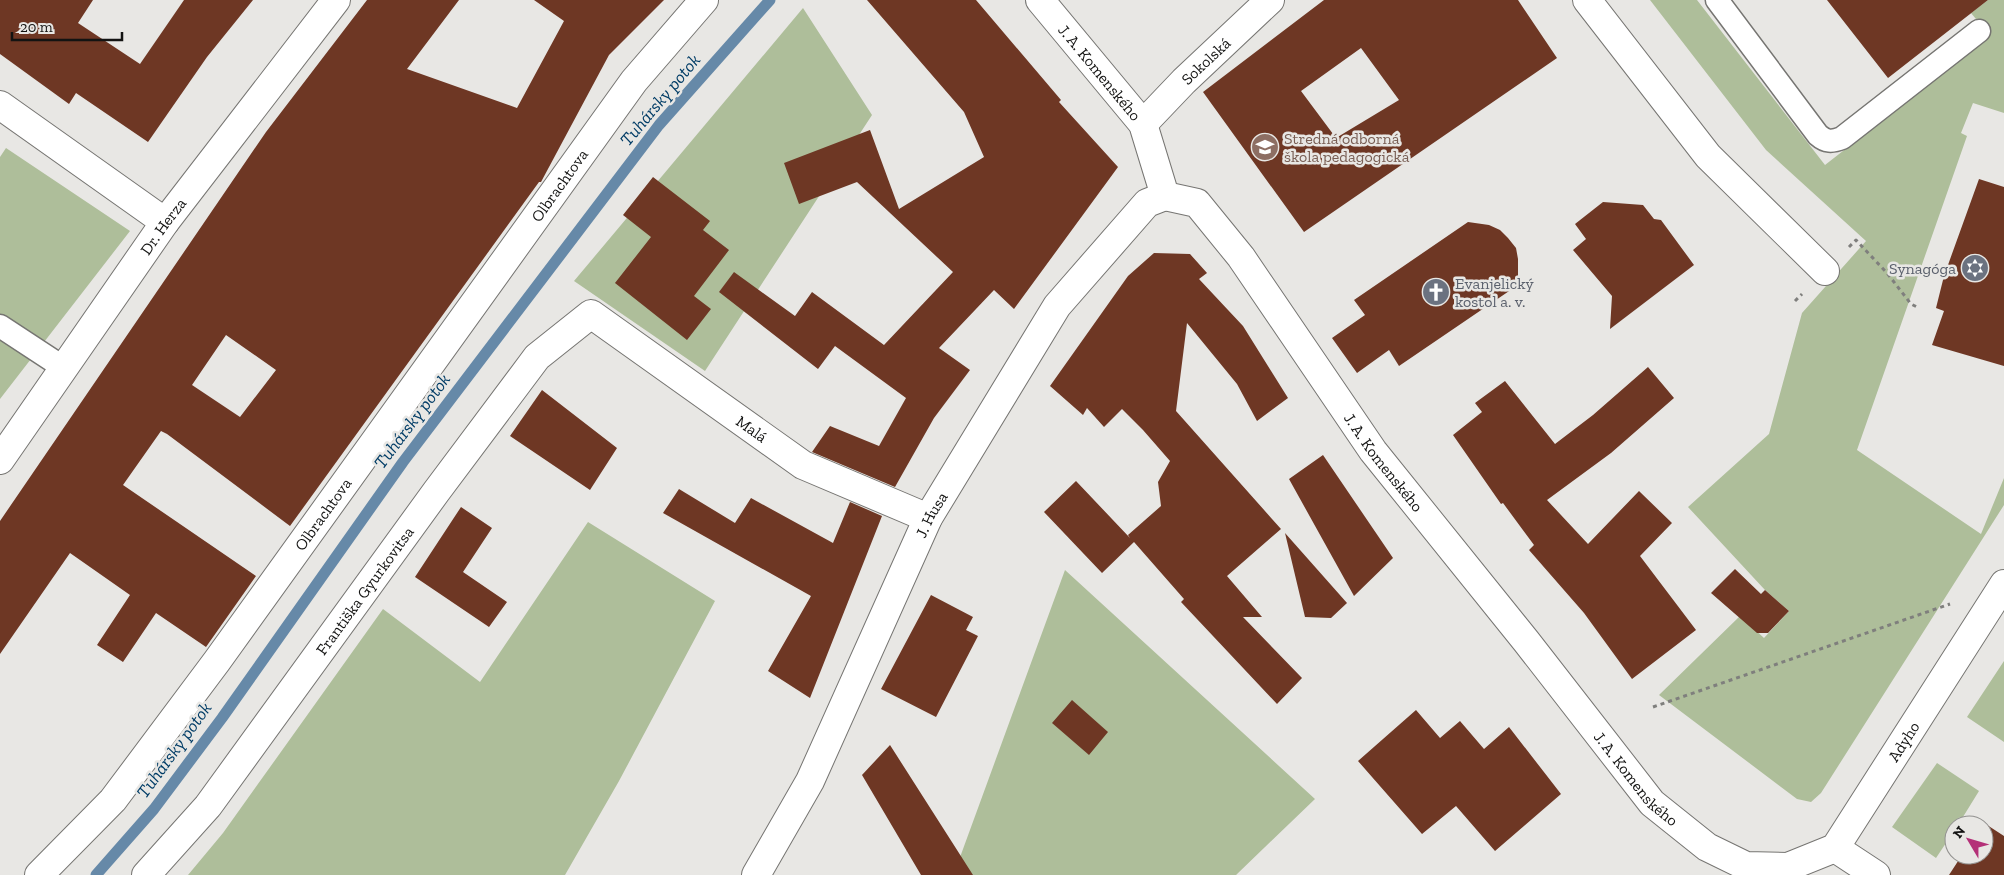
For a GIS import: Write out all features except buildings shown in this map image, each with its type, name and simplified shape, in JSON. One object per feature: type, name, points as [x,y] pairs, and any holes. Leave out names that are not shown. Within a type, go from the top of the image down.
[{"type":"street","name":"Dr. Herza","points":[[0,460],[165,222],[336,0]]},
{"type":"street","name":"Olbrachtova","points":[[39,875],[113,800],[217,661],[634,81],[704,0]]},
{"type":"street","name":"J. A. Komenského","points":[[1040,0],[1143,124],[1165,196],[1197,203],[1241,257],[1373,452],[1526,641],[1652,803],[1707,847],[1746,866],[1786,871]]},
{"type":"street","name":"Sokolská","points":[[1143,124],[1184,81],[1270,0]]},
{"type":"street","points":[[1587,0],[1708,156],[1825,271]]},
{"type":"street","points":[[0,105],[165,222]]},
{"type":"street","name":"J. Husa","points":[[756,875],[810,781],[928,518],[1057,306],[1147,203],[1165,196]]},
{"type":"street","name":"Malá","points":[[591,314],[804,465],[928,518]]},
{"type":"street","name":"Františka Gyurkovitsa","points":[[146,875],[208,806],[436,492],[537,357],[591,314]]},
{"type":"street","name":"Adyho","points":[[1835,848],[2004,584]]},
{"type":"street","points":[[1786,871],[1835,848],[1876,875]]},
{"type":"lane","points":[[1717,0],[1818,135],[1824,140],[1832,142],[1842,138],[1979,31]]},
{"type":"lane","points":[[0,326],[64,368]]},
{"type":"path","points":[[1653,706],[1951,604]]},
{"type":"green space","points":[[1650,0],[1697,0],[1825,165],[1990,36],[1971,13],[1988,0],[2004,0],[2004,113],[1973,103],[1961,133],[1967,136],[1857,450],[1981,534],[2004,478],[2004,505],[1821,793],[1811,802],[1797,799],[1659,695],[1740,616],[1764,638],[1789,611],[1765,590],[1688,507],[1769,434],[1802,313],[1866,241],[1766,150]]},
{"type":"green space","points":[[803,8],[872,115],[705,371],[574,281]]},
{"type":"green space","points":[[6,148],[130,231],[0,399],[0,157]]},
{"type":"green space","points":[[588,522],[715,601],[619,781],[565,875],[188,875],[223,833],[383,609],[480,682]]},
{"type":"green space","points":[[1065,570],[1315,799],[1236,875],[960,875],[959,860]]},
{"type":"green space","points":[[2004,661],[2004,742],[1967,717]]},
{"type":"green space","points":[[1937,763],[1979,791],[1964,815],[1944,815],[1944,846],[1936,858],[1892,827]]},
{"type":"waterway","name":"Tuhársky potok","points":[[96,875],[154,809],[222,718],[403,462],[659,125],[770,0]]},
{"type":"place","name":"Stredná odborná škola pedagogická","points":[[1265,147]]},
{"type":"place","name":"Synagóga","points":[[1975,268]]},
{"type":"place","name":"Evanjelický kostol a. v.","points":[[1436,292]]}]
